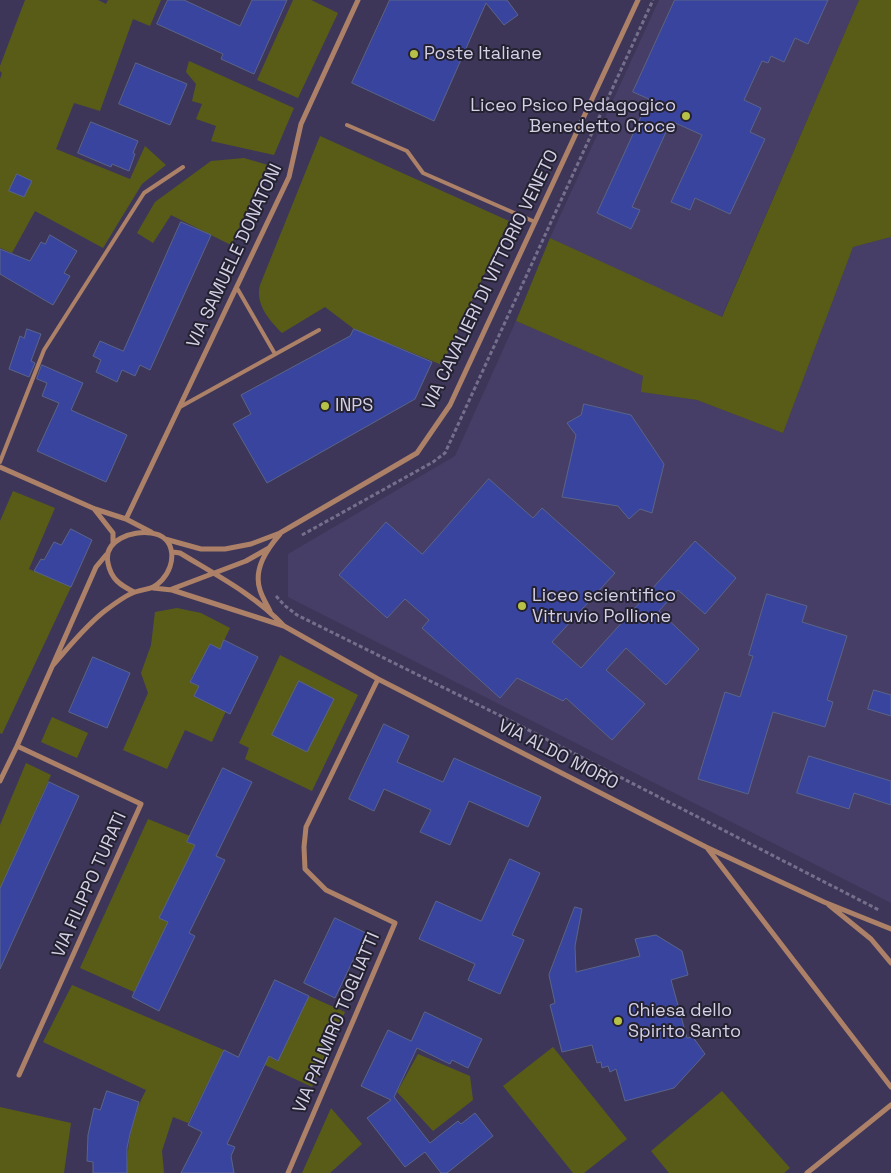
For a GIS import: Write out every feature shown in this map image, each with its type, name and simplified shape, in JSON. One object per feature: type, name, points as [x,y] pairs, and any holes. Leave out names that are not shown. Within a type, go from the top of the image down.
[{"type":"street","name":"VIA SAMUELE DONATONI","points":[[126,519],[289,177],[301,124],[358,0]]},
{"type":"street","name":"VIA CAVALIERI DI VITTORIO VENETO","points":[[280,533],[416,453],[450,405],[638,0]]},
{"type":"street","points":[[0,467],[95,509],[126,519],[165,540],[201,549],[225,549],[251,544],[280,533]]},
{"type":"street","points":[[0,781],[96,567],[106,555],[113,542],[113,533],[95,509]]},
{"type":"street","points":[[113,542],[128,536],[151,533]]},
{"type":"street","points":[[270,612],[259,590],[258,572],[268,548],[280,533]]},
{"type":"street","points":[[154,588],[172,566],[172,552],[165,540]]},
{"type":"street","points":[[172,590],[246,561],[268,548]]},
{"type":"street","points":[[172,552],[180,553],[213,573],[270,612],[284,626]]},
{"type":"street","points":[[106,555],[113,578],[120,586],[134,592]]},
{"type":"street","points":[[53,665],[104,611],[134,592],[154,588],[172,590],[284,626]]},
{"type":"street","name":"VIA ALDO MORO","points":[[284,626],[378,679],[706,847],[824,902],[891,929]]},
{"type":"street","name":"VIA PALMIRO TOGLIATTI","points":[[288,1173],[395,923],[326,890],[305,869],[304,847],[306,827],[378,679]]},
{"type":"street","name":"VIA FILIPPO TURATI","points":[[17,746],[142,804],[19,1075]]},
{"type":"street","points":[[706,847],[891,1087]]},
{"type":"street","name":"VIA ALDO MORO","points":[[824,902],[871,939],[891,962]]},
{"type":"street","points":[[807,1173],[891,1105]]},
{"type":"lane","points":[[347,125],[407,151],[423,173],[535,222]]},
{"type":"lane","points":[[0,462],[44,350],[144,193],[183,167]]},
{"type":"lane","points":[[237,288],[275,354]]},
{"type":"lane","points":[[180,407],[319,330]]},
{"type":"path","points":[[299,537],[433,462],[445,453],[653,0]]},
{"type":"path","points":[[272,592],[297,615],[481,706],[883,912]]},
{"type":"shaded area","points":[[25,0],[98,0],[106,4],[108,0],[161,0],[150,26],[133,19],[100,111],[74,103],[56,149],[130,179],[145,146],[166,165],[142,184],[103,248],[35,211],[12,253],[0,248],[0,79],[2,73],[0,66]]},
{"type":"shaded area","points":[[293,0],[311,0],[338,13],[298,98],[257,80]]},
{"type":"shaded area","points":[[659,0],[859,0],[721,318],[550,238]]},
{"type":"shaded area","points":[[859,0],[891,0],[891,237],[853,247],[783,433],[697,400],[641,392],[643,376],[516,321],[550,238],[722,317]]},
{"type":"shaded area","points":[[189,61],[294,108],[274,155],[211,141],[216,126],[196,119],[202,104],[192,101],[196,84],[186,72]]},
{"type":"shaded area","points":[[320,136],[509,221],[442,365],[354,329],[325,307],[282,333],[264,311],[260,299],[260,285]]},
{"type":"shaded area","points":[[244,158],[268,165],[231,245],[171,215],[153,243],[137,233],[155,202],[211,161]]},
{"type":"shaded area","points":[[891,237],[891,903],[288,597],[288,554],[455,456],[516,321],[643,376],[642,392],[697,400],[783,433],[853,247]]},
{"type":"shaded area","points":[[13,491],[55,508],[29,569],[71,587],[2,734],[0,733],[0,521]]},
{"type":"shaded area","points":[[177,608],[201,613],[230,628],[220,649],[210,644],[206,651],[214,655],[202,678],[193,674],[190,682],[199,686],[194,696],[226,711],[212,742],[185,730],[167,769],[123,750],[148,693],[141,673],[151,645],[155,612]]},
{"type":"shaded area","points":[[280,655],[358,695],[312,791],[245,759],[249,748],[239,743]]},
{"type":"shaded area","points":[[52,717],[88,733],[77,758],[41,742]]},
{"type":"shaded area","points":[[26,763],[51,775],[0,889],[0,825]]},
{"type":"shaded area","points":[[148,819],[190,836],[187,842],[195,845],[160,918],[168,922],[134,992],[80,968]]},
{"type":"shaded area","points":[[72,985],[224,1050],[188,1123],[173,1117],[162,1151],[164,1173],[127,1173],[131,1130],[146,1090],[43,1042]]},
{"type":"shaded area","points":[[309,996],[345,1012],[312,1087],[265,1065],[268,1056],[277,1061]]},
{"type":"shaded area","points":[[553,1047],[627,1139],[584,1173],[573,1173],[503,1086]]},
{"type":"shaded area","points":[[418,1054],[470,1076],[473,1100],[433,1131],[397,1092]]},
{"type":"shaded area","points":[[722,1091],[790,1168],[784,1173],[669,1173],[651,1151]]},
{"type":"shaded area","points":[[0,1107],[71,1123],[64,1173],[0,1173]]},
{"type":"shaded area","points":[[331,1108],[362,1144],[330,1173],[302,1173]]},
{"type":"building","points":[[168,0],[184,0],[240,26],[252,0],[287,0],[254,74],[221,59],[223,54],[157,24]]},
{"type":"building","name":"Poste Italiane","points":[[390,0],[507,0],[518,15],[504,25],[486,3],[434,121],[352,83]]},
{"type":"building","name":"Liceo Psico Pedagogico Benedetto Croce","points":[[675,0],[828,0],[808,44],[795,38],[784,62],[771,56],[768,63],[762,61],[744,100],[761,108],[750,132],[765,139],[730,214],[695,198],[690,210],[671,202],[702,135],[671,121],[632,207],[640,210],[631,229],[597,213],[649,99],[633,92]]},
{"type":"building","points":[[136,63],[187,84],[170,125],[119,104]]},
{"type":"building","points":[[91,122],[138,141],[129,171],[112,164],[111,167],[78,153]]},
{"type":"building","points":[[17,174],[32,181],[24,197],[9,191]]},
{"type":"building","points":[[181,222],[211,235],[150,370],[140,365],[135,376],[122,370],[117,382],[96,372],[101,360],[93,356],[100,341],[123,351]]},
{"type":"building","points":[[50,235],[77,251],[64,273],[70,276],[53,305],[0,274],[0,249],[30,261],[41,242],[45,244]]},
{"type":"building","points":[[27,329],[41,334],[31,361],[35,363],[29,377],[9,369],[20,336],[24,338]]},
{"type":"building","name":"INPS","points":[[354,329],[432,362],[415,399],[267,483],[233,424],[251,414],[241,395],[350,336]]},
{"type":"building","points":[[42,365],[83,383],[71,410],[127,435],[106,482],[37,451],[59,403],[42,396],[47,383],[37,379]]},
{"type":"building","points":[[584,404],[631,415],[664,464],[652,513],[640,509],[629,519],[618,506],[562,497],[576,435],[567,423],[581,415]]},
{"type":"building","name":"Liceo scientifico Vitruvio Pollione","points":[[489,479],[533,518],[542,508],[615,573],[552,642],[581,668],[695,541],[736,578],[705,614],[678,590],[659,611],[699,649],[666,685],[626,648],[606,670],[645,704],[612,740],[566,698],[563,701],[517,678],[500,698],[422,628],[429,620],[405,599],[387,618],[339,575],[386,522],[422,554]]},
{"type":"building","points":[[71,529],[92,540],[71,587],[34,571],[41,559],[44,560],[54,542],[61,545]]},
{"type":"building","points":[[767,594],[807,606],[802,622],[847,636],[827,700],[833,702],[825,727],[773,712],[748,794],[698,779],[725,692],[740,697],[753,656],[749,655]]},
{"type":"building","points":[[224,640],[258,657],[230,714],[194,696],[199,686],[190,682],[210,644],[220,649]]},
{"type":"building","points":[[93,657],[130,673],[107,728],[69,712]]},
{"type":"building","points":[[299,681],[334,699],[307,752],[272,735]]},
{"type":"building","points":[[874,690],[891,695],[891,716],[868,709]]},
{"type":"building","points":[[384,724],[409,736],[397,762],[443,782],[454,758],[541,797],[528,827],[469,801],[450,845],[420,832],[431,810],[384,789],[374,811],[349,799]]},
{"type":"building","points":[[809,756],[891,781],[891,805],[854,793],[849,809],[797,793]]},
{"type":"building","points":[[223,768],[252,782],[216,856],[225,860],[189,933],[195,936],[159,1011],[132,997],[168,922],[159,918],[195,845],[187,842]]},
{"type":"building","points":[[49,782],[79,796],[0,969],[0,889]]},
{"type":"building","points":[[510,859],[540,873],[512,935],[524,940],[500,994],[468,980],[475,964],[419,939],[436,901],[481,921]]},
{"type":"building","name":"Chiesa dello Spirito Santo","points":[[575,907],[582,909],[575,946],[576,972],[640,956],[635,939],[656,935],[682,951],[688,975],[671,980],[687,1038],[693,1037],[705,1054],[674,1088],[625,1101],[616,1069],[610,1072],[608,1066],[602,1068],[601,1062],[597,1063],[592,1045],[562,1052],[550,1005],[555,1003],[549,975]]},
{"type":"building","points":[[335,918],[366,933],[335,998],[304,983]]},
{"type":"building","points":[[275,980],[309,996],[278,1061],[269,1056],[227,1144],[235,1147],[231,1156],[234,1173],[181,1173],[202,1132],[188,1125],[224,1050],[238,1057]]},
{"type":"building","points":[[425,1012],[482,1039],[468,1068],[452,1060],[450,1064],[417,1048],[394,1097],[430,1143],[458,1121],[461,1124],[475,1113],[493,1136],[447,1173],[441,1173],[425,1152],[405,1167],[367,1118],[391,1100],[361,1086],[388,1030],[411,1041]]},
{"type":"building","points":[[107,1091],[139,1102],[127,1148],[127,1173],[93,1173],[93,1162],[87,1161],[88,1135],[94,1108],[100,1110]]},
{"type":"place","name":"Poste Italiane","points":[[414,54]]},
{"type":"place","name":"Liceo Psico Pedagogico Benedetto Croce","points":[[686,116]]},
{"type":"place","name":"INPS","points":[[325,406]]},
{"type":"place","name":"Liceo scientifico Vitruvio Pollione","points":[[522,606]]},
{"type":"place","name":"Chiesa dello Spirito Santo","points":[[618,1021]]}]
